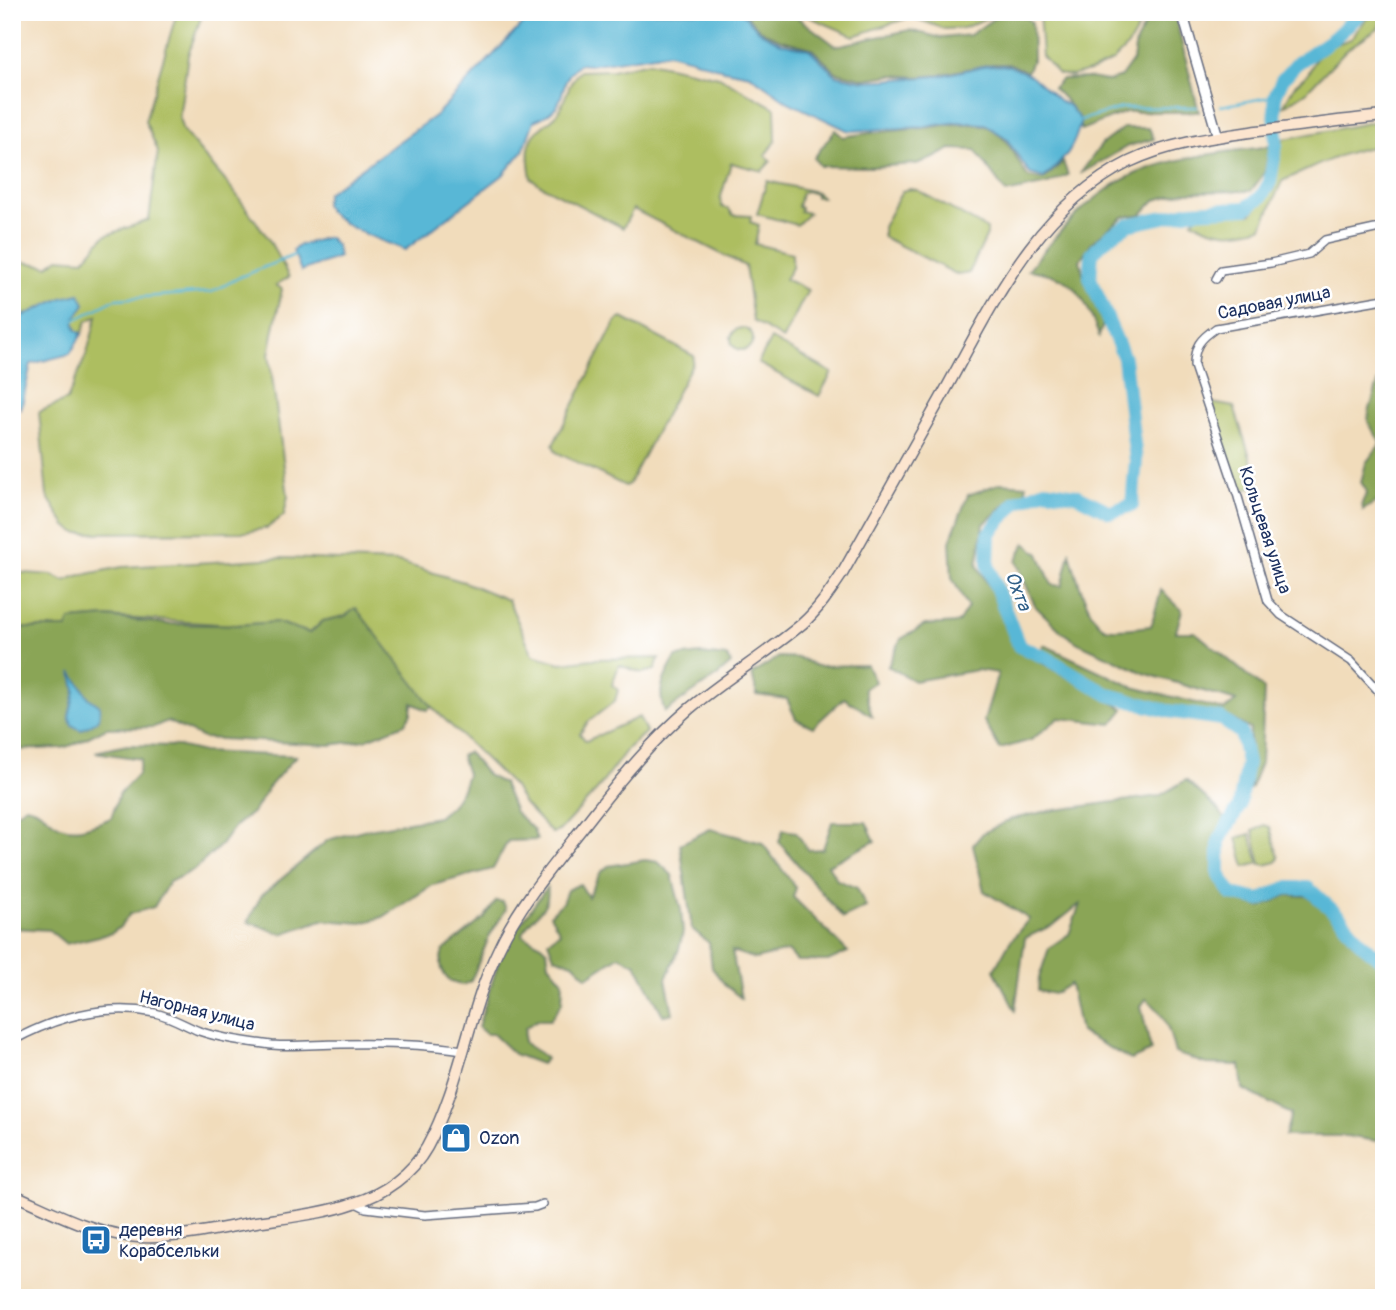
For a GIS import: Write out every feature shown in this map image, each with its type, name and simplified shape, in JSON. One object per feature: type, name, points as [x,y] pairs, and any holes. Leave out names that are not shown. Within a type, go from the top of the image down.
[{"type":"main road","points":[[12,1194],[91,1227],[119,1234],[151,1237],[204,1231],[332,1209],[356,1203],[394,1184],[427,1148],[442,1114],[487,975],[500,946],[526,903],[648,748],[688,710],[803,623],[823,602],[849,563],[1001,290],[1047,224],[1098,180],[1131,161],[1168,148],[1249,132],[1384,116]]},
{"type":"street","points":[[1182,12],[1218,137]]},
{"type":"street","points":[[1216,279],[1221,270],[1309,254],[1325,240],[1384,227]]},
{"type":"street","name":"Садовая улица","points":[[1209,406],[1196,377],[1194,356],[1196,345],[1216,328],[1384,299]]},
{"type":"street","name":"Кольцевая улица","points":[[1209,406],[1268,601],[1281,615],[1351,661],[1384,697]]},
{"type":"street","name":"Нагорная улица","points":[[12,1041],[62,1017],[129,1010],[155,1013],[179,1020],[197,1030],[217,1036],[275,1045],[435,1046],[463,1050]]},
{"type":"street","points":[[356,1203],[366,1208],[425,1215],[543,1205]]},
{"type":"green space","points":[[177,12],[203,12],[188,55],[179,118],[183,131],[233,190],[268,238],[289,277],[276,285],[282,289],[269,354],[288,496],[284,515],[267,528],[246,532],[77,533],[66,526],[47,496],[39,412],[67,400],[87,353],[97,316],[87,321],[82,334],[76,329],[74,320],[85,304],[62,298],[12,321],[12,287],[19,275],[12,269],[12,260],[48,266],[59,258],[84,260],[104,236],[149,220],[158,151],[145,121]]},
{"type":"green space","points":[[743,12],[795,12],[797,17],[836,46],[909,30],[942,38],[970,35],[997,16],[1021,12],[1032,23],[1033,58],[1027,72],[1011,64],[992,64],[939,75],[892,75],[865,79],[836,72],[811,48],[761,31]]},
{"type":"green space","points":[[798,12],[1000,12],[964,28],[945,29],[911,17],[854,36]]},
{"type":"green space","points":[[1039,12],[1148,12],[1128,46],[1113,61],[1071,76],[1058,74],[1042,56]]},
{"type":"green space","points":[[1152,12],[1174,12],[1199,112],[1126,112],[1081,130],[1071,107],[1053,88],[1062,79],[1089,78],[1109,81],[1121,77],[1133,60],[1136,42]]},
{"type":"green space","points":[[1384,13],[1378,28],[1346,50],[1306,92],[1283,107],[1295,85],[1308,74],[1316,58],[1333,45],[1351,39],[1366,19]]},
{"type":"green space","points":[[649,62],[719,77],[775,108],[776,141],[765,155],[771,161],[762,171],[731,163],[720,200],[722,207],[729,209],[733,215],[751,216],[750,222],[759,225],[755,244],[792,253],[792,268],[785,279],[808,290],[783,339],[753,321],[745,266],[633,209],[623,228],[531,178],[528,156],[530,144],[537,132],[558,113],[570,85],[580,71],[612,70]]},
{"type":"green space","points":[[1384,120],[1384,146],[1345,154],[1282,181],[1262,227],[1226,232],[1192,221],[1199,214],[1251,214],[1274,189],[1283,139]]},
{"type":"green space","points":[[951,124],[978,124],[993,130],[1005,141],[1028,177],[1043,180],[1063,162],[1068,175],[1048,184],[1006,193],[975,150],[951,149],[916,164],[871,167],[820,166],[814,158],[835,130],[843,137]]},
{"type":"green space","points":[[1123,128],[1149,128],[1154,139],[1128,146],[1080,174],[1102,144]]},
{"type":"green space","points":[[1270,146],[1265,172],[1251,191],[1185,192],[1155,200],[1142,214],[1123,217],[1092,242],[1080,260],[1085,282],[1093,293],[1104,321],[1099,336],[1088,309],[1075,289],[1057,277],[1028,270],[1075,216],[1126,178],[1186,158]]},
{"type":"green space","points":[[767,181],[816,192],[822,197],[816,197],[816,194],[806,191],[801,193],[798,207],[801,208],[800,211],[809,213],[797,225],[757,214]]},
{"type":"green space","points":[[917,190],[987,229],[987,235],[969,273],[958,275],[883,237],[883,227],[902,191]]},
{"type":"green space","points":[[622,318],[694,356],[629,484],[625,486],[556,452],[553,445],[616,321]]},
{"type":"green space","points":[[742,328],[750,331],[753,339],[750,347],[742,350],[734,347],[731,339],[734,331]]},
{"type":"green space","points":[[771,339],[832,373],[819,396],[758,363]]},
{"type":"green space","points":[[1384,364],[1384,497],[1363,510],[1362,503],[1367,492],[1361,482],[1366,463],[1381,443],[1368,422]]},
{"type":"green space","points":[[1212,403],[1234,407],[1259,485],[1239,492]]},
{"type":"green space","points":[[1001,483],[1027,485],[1025,493],[1013,497],[984,524],[977,565],[997,600],[1014,647],[1124,709],[1112,724],[1059,718],[1031,740],[1000,749],[984,721],[998,673],[977,670],[914,681],[888,666],[901,639],[925,625],[958,623],[968,607],[952,578],[950,541],[968,495]]},
{"type":"green space","points":[[1025,543],[1039,554],[1052,585],[1062,586],[1070,553],[1088,606],[1099,624],[1106,628],[1151,626],[1161,590],[1182,610],[1176,632],[1195,632],[1264,689],[1261,763],[1250,790],[1250,729],[1221,713],[1179,708],[1110,691],[1042,651],[1044,645],[1133,687],[1224,710],[1236,701],[1144,673],[1078,643],[1062,632],[1035,606],[1016,561]]},
{"type":"green space","points":[[282,558],[398,562],[464,582],[508,600],[533,655],[561,663],[593,659],[659,658],[655,670],[642,673],[619,665],[612,685],[618,690],[615,701],[588,722],[580,734],[586,741],[639,717],[646,732],[628,748],[597,790],[559,831],[552,833],[524,804],[514,787],[345,616],[323,621],[310,633],[276,622],[236,625],[106,617],[71,620],[67,628],[12,628],[12,572],[52,575],[64,581],[122,567]]},
{"type":"green space","points":[[356,608],[432,707],[427,710],[412,703],[411,714],[405,724],[365,740],[330,745],[203,738],[167,721],[154,727],[106,728],[62,748],[12,750],[12,628],[67,628],[70,620],[106,617],[167,624],[236,625],[276,622],[310,633],[323,621],[345,616]]},
{"type":"green space","points":[[700,654],[728,657],[731,664],[665,712],[661,690],[676,657]]},
{"type":"green space","points":[[779,657],[800,658],[816,666],[867,665],[875,682],[864,689],[872,716],[844,698],[813,727],[796,719],[787,699],[757,695],[752,674]]},
{"type":"green space","points":[[127,745],[178,746],[203,752],[296,756],[268,788],[254,811],[235,826],[221,845],[194,870],[169,882],[154,907],[130,914],[112,933],[66,944],[49,930],[12,928],[12,815],[26,806],[62,827],[76,829],[111,818],[119,794],[138,774],[141,759],[95,752]]},
{"type":"green space","points":[[468,752],[488,776],[503,783],[515,812],[533,829],[537,840],[508,841],[493,869],[433,885],[383,917],[362,923],[322,920],[282,934],[248,922],[261,896],[328,840],[363,830],[438,817],[452,805],[462,789],[467,774],[461,756]]},
{"type":"green space","points":[[1186,780],[1219,810],[1225,819],[1217,839],[1214,867],[1225,896],[1260,907],[1288,895],[1307,896],[1337,920],[1353,943],[1384,962],[1384,1142],[1346,1136],[1285,1136],[1291,1114],[1243,1089],[1240,1065],[1206,1064],[1175,1053],[1162,1016],[1146,999],[1141,1006],[1151,1051],[1131,1060],[1080,1032],[1070,984],[1054,994],[1038,991],[1039,978],[1049,948],[1069,934],[1080,904],[1055,924],[1025,938],[1015,1010],[994,970],[1009,943],[1029,919],[984,891],[973,845],[983,833],[1012,819],[1048,811],[1159,796]]},
{"type":"green space","points":[[832,822],[866,822],[875,841],[828,865],[837,880],[857,888],[866,907],[843,918],[779,842],[783,830],[796,832],[808,850],[823,849]]},
{"type":"green space","points":[[1264,825],[1270,827],[1279,858],[1277,862],[1265,865],[1261,864],[1253,831]]},
{"type":"green space","points":[[710,829],[762,843],[796,888],[793,897],[848,952],[828,961],[797,961],[788,951],[755,959],[732,951],[741,998],[726,986],[712,968],[709,943],[692,929],[680,844]]},
{"type":"green space","points":[[1250,834],[1259,863],[1245,867],[1237,838]]},
{"type":"green space","points":[[645,860],[658,862],[672,875],[681,910],[683,932],[666,979],[673,1013],[663,1015],[636,964],[619,956],[587,977],[573,963],[554,957],[548,941],[560,932],[550,915],[562,903],[567,890],[580,884],[588,897],[600,873],[608,866]]},
{"type":"green space","points":[[547,887],[548,895],[543,908],[522,935],[547,950],[549,964],[563,981],[562,1003],[550,1020],[537,1020],[525,1028],[524,1042],[546,1059],[541,1064],[514,1054],[493,1034],[486,1034],[478,1027],[503,948]]},
{"type":"green space","points":[[496,901],[503,902],[506,909],[489,937],[471,981],[463,985],[451,982],[442,969],[443,951],[484,918]]},
{"type":"water","points":[[534,12],[543,12],[558,19],[560,12],[741,12],[760,32],[781,43],[809,49],[836,75],[864,81],[884,80],[940,76],[988,65],[1010,66],[1032,76],[1069,106],[1081,120],[1068,152],[1044,178],[1030,174],[1006,138],[985,124],[958,122],[849,131],[788,102],[750,75],[668,53],[589,65],[579,64],[566,80],[555,108],[534,121],[523,151],[503,175],[405,250],[360,232],[329,211],[325,204],[327,193],[436,115]]},
{"type":"water","points":[[328,237],[336,245],[339,257],[301,271],[293,250],[300,245]]},
{"type":"water","points":[[80,294],[85,304],[74,320],[76,329],[82,334],[70,354],[31,364],[21,409],[12,396],[12,321],[62,298]]},
{"type":"water","points":[[72,672],[89,698],[100,706],[98,718],[81,730],[72,725],[69,716],[75,691]]},
{"type":"waterway","name":"Охта","points":[[1362,12],[1334,38],[1296,64],[1282,80],[1275,96],[1276,145],[1270,182],[1261,197],[1246,208],[1191,211],[1128,225],[1110,236],[1092,253],[1090,278],[1124,358],[1136,461],[1132,505],[1110,512],[1076,495],[1045,490],[1016,502],[989,534],[988,566],[1019,646],[1047,658],[1109,695],[1168,711],[1221,719],[1241,733],[1247,763],[1239,807],[1219,841],[1219,874],[1231,894],[1260,900],[1286,888],[1308,888],[1341,918],[1361,943],[1381,959],[1384,958]]},
{"type":"waterway","points":[[1221,106],[1275,96]]},
{"type":"waterway","points":[[1081,120],[1122,108],[1197,107]]},
{"type":"waterway","points":[[73,321],[116,299],[212,292],[240,277],[297,254]]},
{"type":"place","name":"Ozon","points":[[456,1138]]},
{"type":"place","name":"деревня Корабсельки","points":[[96,1240]]}]
